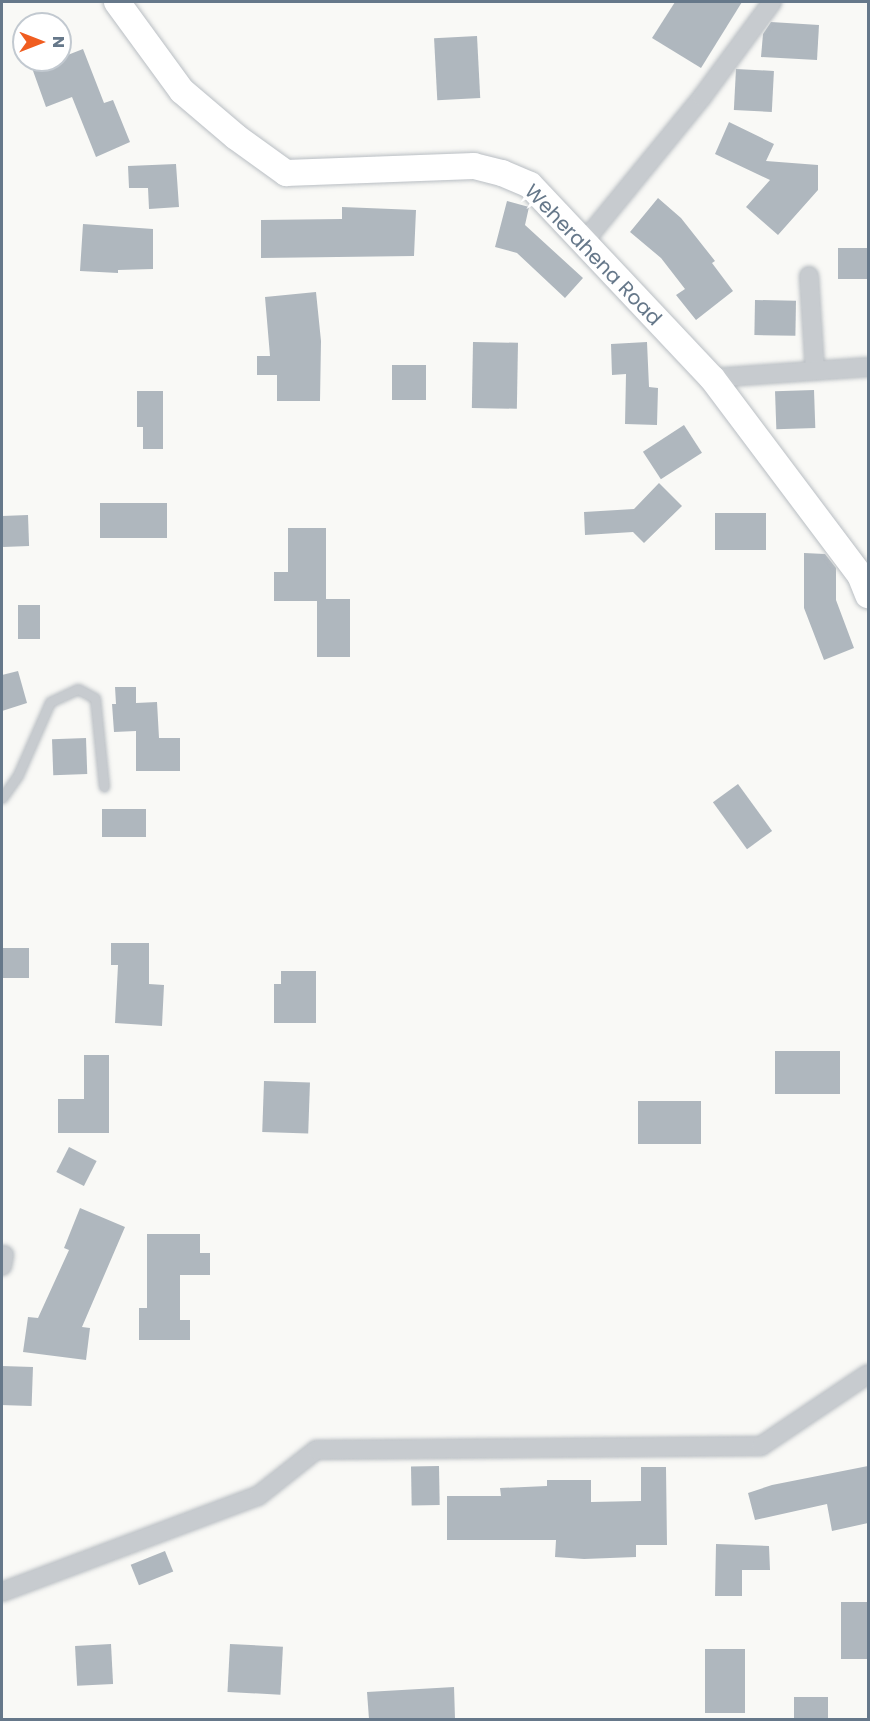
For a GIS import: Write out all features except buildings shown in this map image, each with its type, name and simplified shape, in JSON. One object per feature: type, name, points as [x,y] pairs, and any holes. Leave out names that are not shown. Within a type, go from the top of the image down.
[{"type":"main road","name":"Weherahena Road","points":[[117,2],[182,91],[236,137],[286,172],[474,166],[502,172],[530,185],[711,378],[860,575],[868,595]]},
{"type":"street","points":[[583,243],[702,98],[772,2]]},
{"type":"street","points":[[809,276],[815,371]]},
{"type":"street","points":[[711,378],[868,367]]},
{"type":"street","points":[[2,1255],[4,1255],[2,1266]]},
{"type":"street","points":[[2,1592],[258,1496],[316,1450],[761,1446],[868,1374]]},
{"type":"lane","points":[[2,798],[18,775],[50,702],[78,689],[95,698],[104,787]]}]
